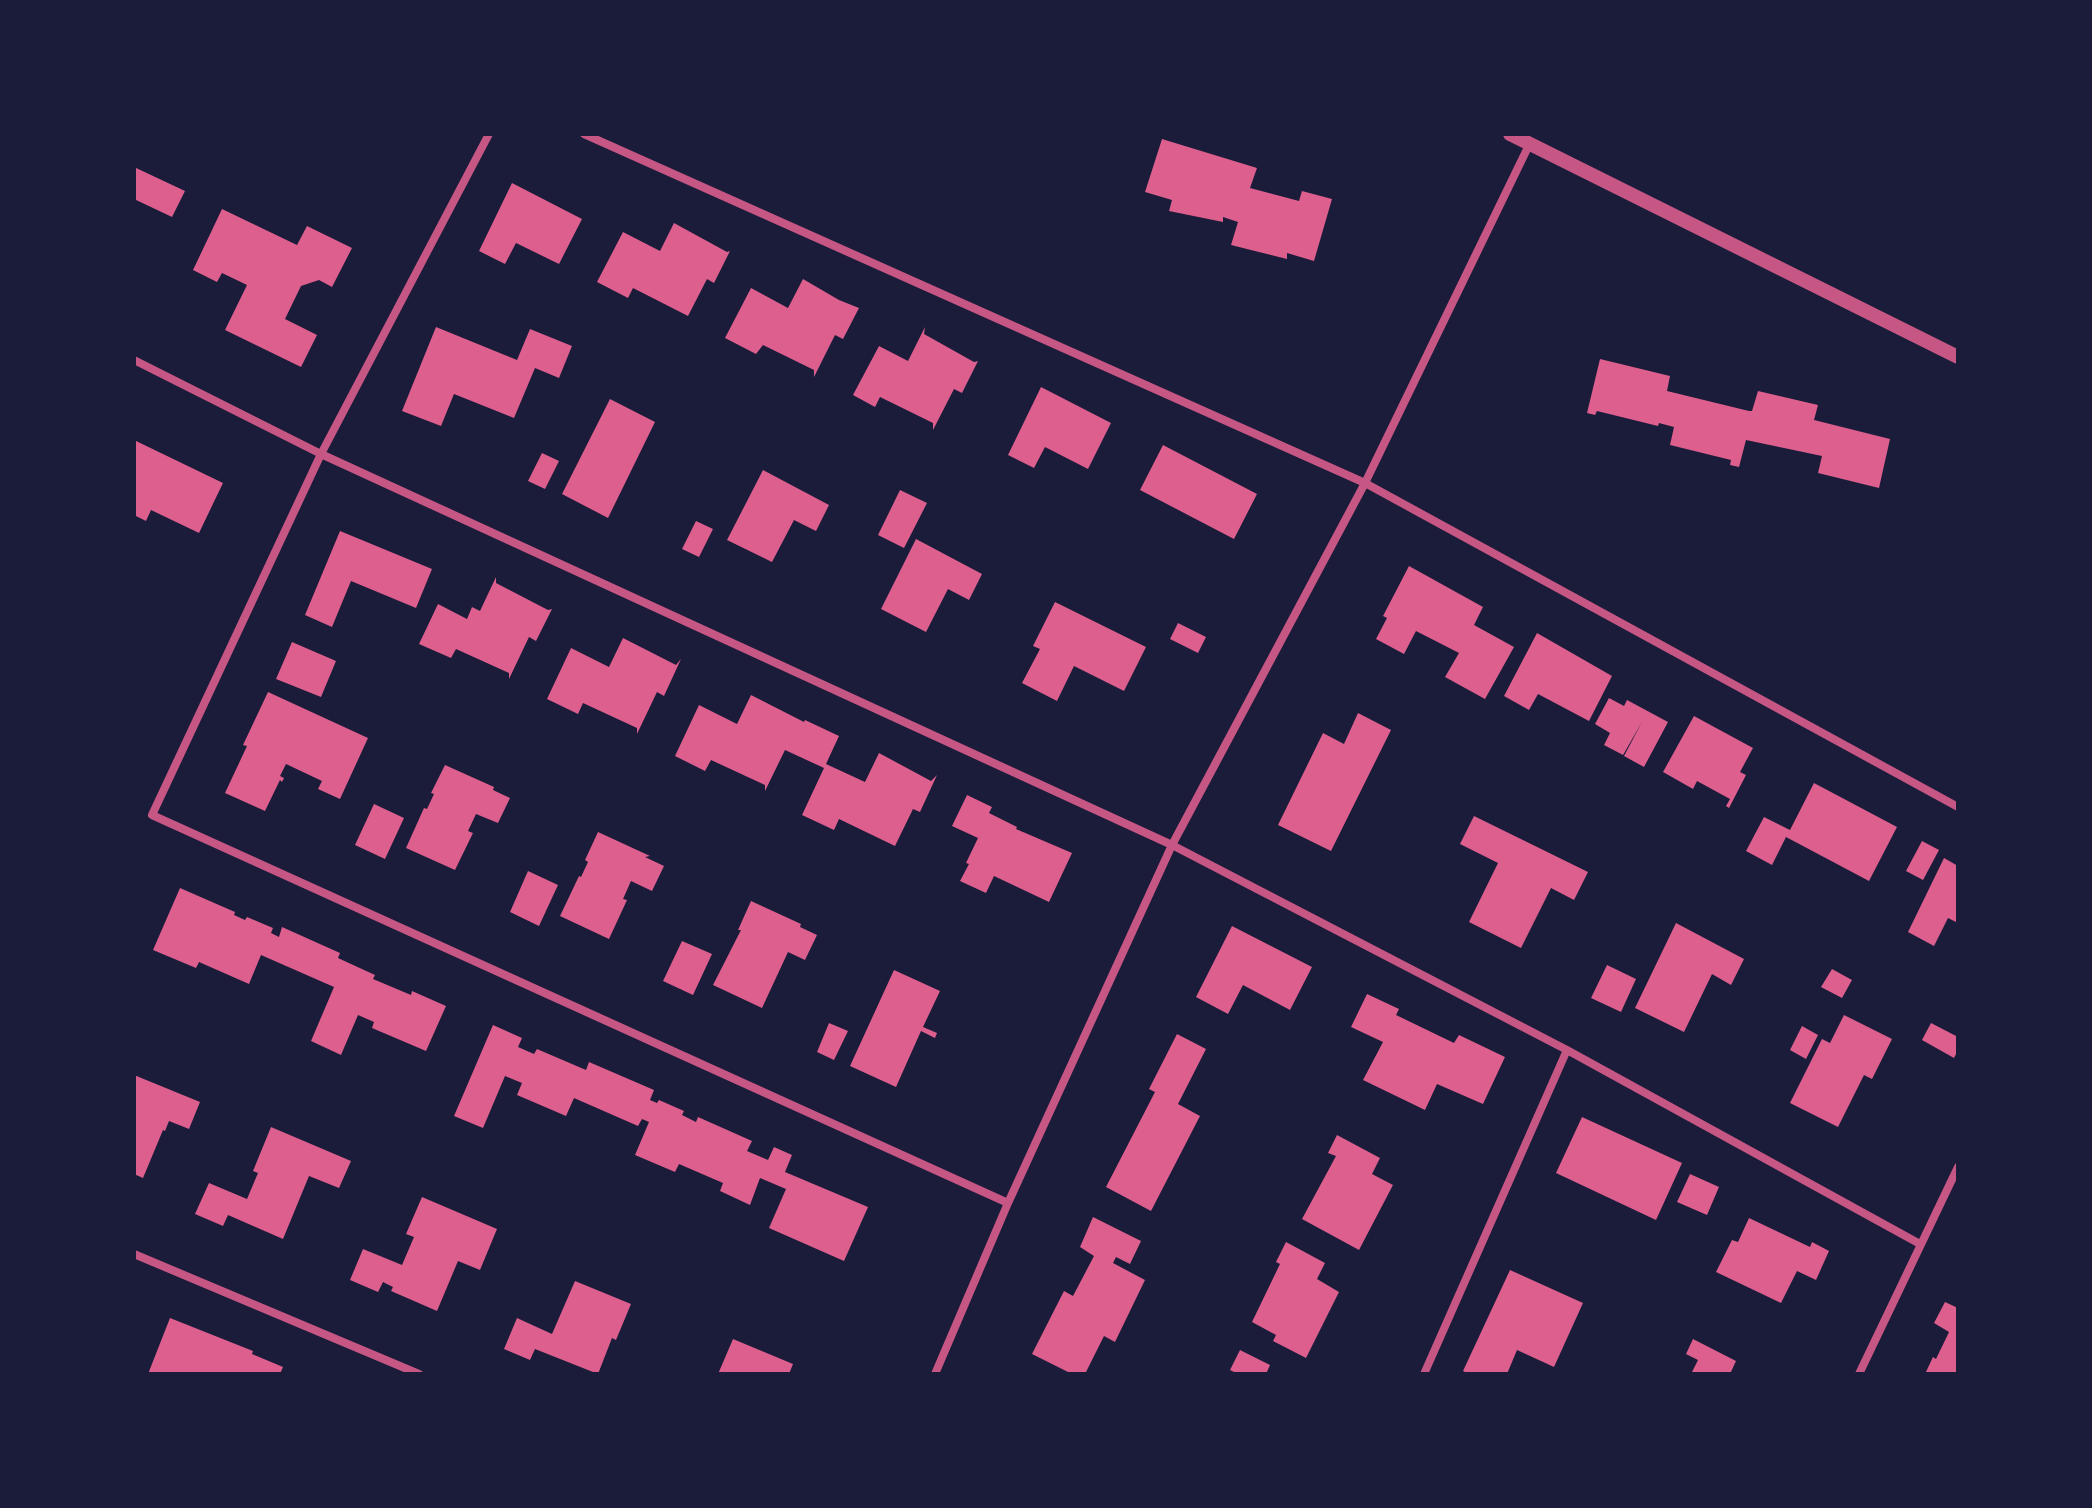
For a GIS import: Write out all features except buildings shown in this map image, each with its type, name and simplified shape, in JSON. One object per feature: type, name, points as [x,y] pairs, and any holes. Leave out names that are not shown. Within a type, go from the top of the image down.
[{"type":"street","points":[[489,134],[321,454],[152,815],[1008,1203]]},
{"type":"street","points":[[584,134],[1365,483],[1958,807]]},
{"type":"street","points":[[1510,134],[1958,357]]},
{"type":"street","points":[[935,1374],[1008,1203],[1172,845],[1365,483],[1530,143]]},
{"type":"street","points":[[134,360],[321,454],[1172,845],[1567,1050],[1920,1244]]},
{"type":"street","points":[[1424,1374],[1567,1050]]},
{"type":"street","points":[[1859,1374],[1958,1167]]},
{"type":"street","points":[[134,1254],[419,1374]]}]
